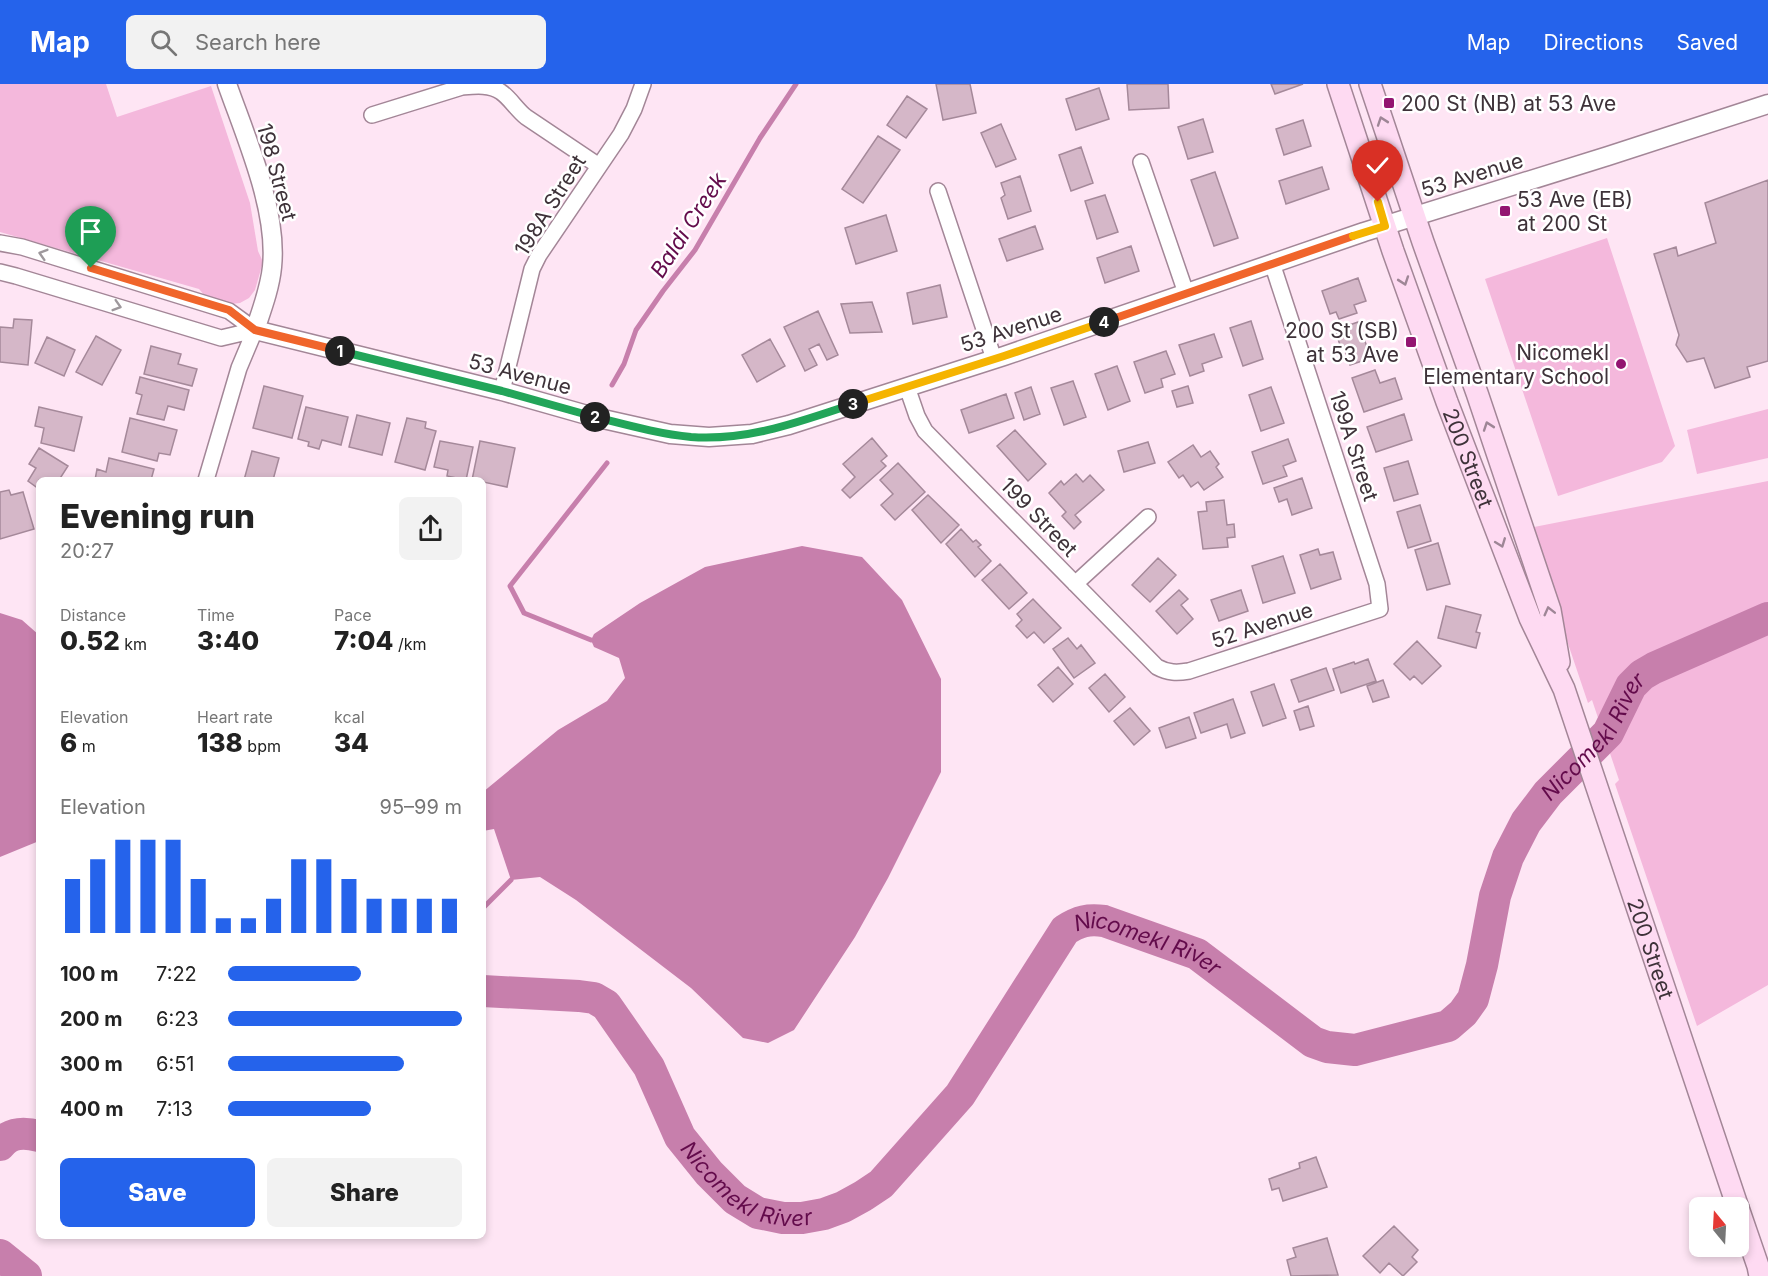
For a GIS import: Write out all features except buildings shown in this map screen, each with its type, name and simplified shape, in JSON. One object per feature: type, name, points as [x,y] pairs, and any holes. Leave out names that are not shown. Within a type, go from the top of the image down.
[{"type":"main road","name":"200 Street","points":[[1338,84],[1385,226],[1455,423],[1530,618],[1564,689],[1734,1197]]},
{"type":"main road","name":"200 Street","points":[[1370,84],[1550,610],[1564,689]]},
{"type":"main road","name":"200 Street","points":[[1749,1240],[1760,1273]]},
{"type":"street","name":"198 Street","points":[[207,477],[239,368],[255,330],[272,267],[271,232],[260,182],[227,84]]},
{"type":"street","name":"198A Street","points":[[502,391],[532,269],[628,122],[643,84]]},
{"type":"street","points":[[372,115],[462,87],[489,87],[501,91],[526,117],[599,166]]},
{"type":"street","name":"53 Avenue","points":[[0,243],[22,247],[229,310],[255,330],[670,434],[709,437],[741,435],[771,430],[994,359],[1272,263],[1768,104]]},
{"type":"street","points":[[1141,162],[1186,293]]},
{"type":"street","points":[[938,191],[994,359]]},
{"type":"street","name":"199A Street","points":[[1272,263],[1377,584],[1380,609]]},
{"type":"street","name":"53 Avenue","points":[[0,272],[221,338],[255,330]]},
{"type":"street","name":"199 Street","points":[[907,387],[917,416],[925,430],[1157,667]]},
{"type":"street","points":[[1075,584],[1148,517]]},
{"type":"street","name":"52 Avenue","points":[[1157,667],[1172,672],[1189,671],[1380,609]]},
{"type":"shaded area","points":[[0,84],[106,84],[117,117],[211,86],[250,203],[258,251],[263,262],[255,290],[249,298],[240,303],[231,304],[206,297],[199,289],[0,232]]},
{"type":"shaded area","points":[[1607,238],[1675,446],[1662,462],[1558,496],[1485,279]]},
{"type":"shaded area","points":[[1768,409],[1768,458],[1697,474],[1687,430]]},
{"type":"shaded area","points":[[1768,481],[1768,985],[1697,1026],[1615,784],[1619,780],[1592,700],[1588,703],[1529,528]]},
{"type":"shaded area","points":[[802,546],[862,557],[902,600],[941,679],[941,772],[888,878],[855,937],[794,1030],[768,1043],[743,1038],[691,988],[576,900],[540,877],[511,880],[494,829],[486,830],[486,790],[558,730],[607,701],[625,678],[619,658],[594,647],[591,640],[594,634],[640,603],[705,567]]},
{"type":"shaded area","points":[[0,613],[22,620],[36,632],[36,842],[0,857]]},
{"type":"waterway","name":"Baldi Creek","points":[[612,385],[624,364],[636,330],[695,250],[760,138],[796,84]]},
{"type":"waterway","name":"Baldi Creek","points":[[591,640],[524,613],[510,586],[607,463]]},
{"type":"waterway","name":"Nicomekl River","points":[[486,991],[579,996],[594,998],[606,1005],[649,1067],[680,1137],[709,1173],[735,1199],[758,1213],[783,1218],[802,1218],[824,1214],[843,1207],[881,1184],[960,1095],[1065,930],[1079,923],[1104,921],[1197,954],[1313,1042],[1327,1047],[1355,1050],[1448,1026],[1463,1013],[1473,999],[1495,896],[1508,857],[1526,822],[1548,793],[1608,733],[1631,686],[1642,675],[1654,668],[1768,618]]},
{"type":"waterway","name":"Baldi Creek","points":[[486,905],[511,880]]},
{"type":"waterway","name":"Nicomekl River","points":[[0,1145],[13,1135],[36,1135]]},
{"type":"waterway","name":"Nicomekl River","points":[[0,1255],[26,1276]]},
{"type":"place","name":"200 St (NB) at 53 Ave","points":[[1389,103]]},
{"type":"place","name":"53 Ave (EB) at 200 St","points":[[1505,211]]},
{"type":"place","name":"200 St (SB) at 53 Ave","points":[[1411,342]]},
{"type":"place","name":"Nicomekl Elementary School","points":[[1621,364]]},
{"type":"route","points":[[91,268],[229,310],[255,330],[502,391],[615,422],[670,434],[731,437],[789,425],[1004,356],[1385,226],[1378,202]]}]
